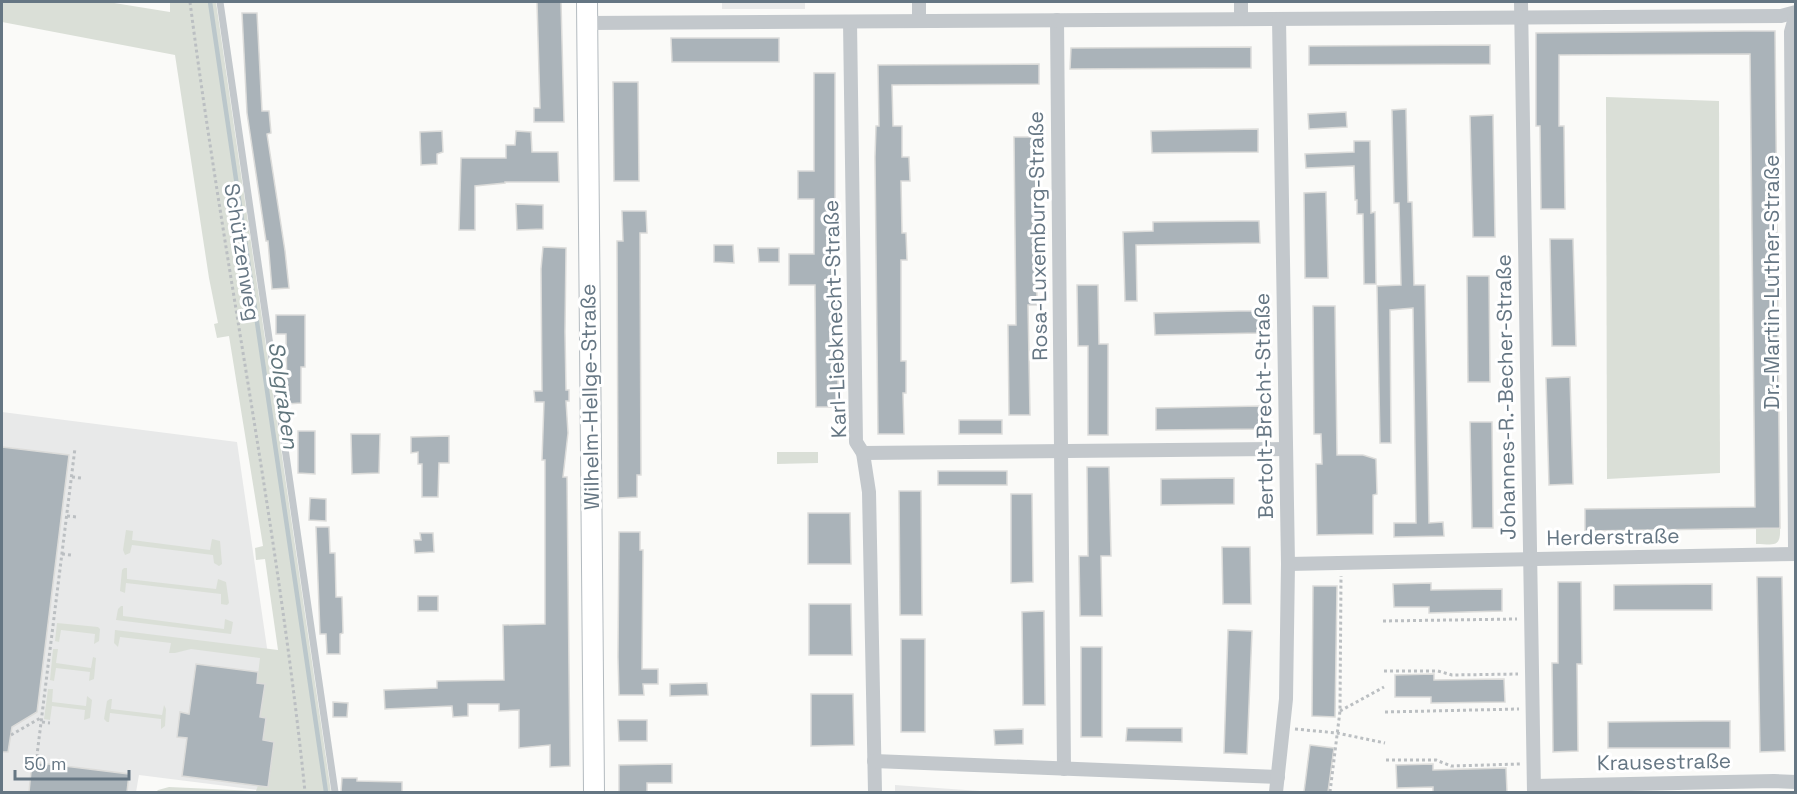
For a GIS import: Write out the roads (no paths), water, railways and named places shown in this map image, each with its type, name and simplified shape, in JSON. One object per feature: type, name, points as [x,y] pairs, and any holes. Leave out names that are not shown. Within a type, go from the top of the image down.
[{"type":"main road","name":"Wilhelm-Hellge-Straße","points":[[587,2],[594,792]]},
{"type":"street","points":[[919,2],[919,21]]},
{"type":"street","points":[[1241,2],[1241,19]]},
{"type":"street","name":"Johannes-R.-Becher-Straße","points":[[1521,2],[1534,789]]},
{"type":"street","points":[[587,23],[1781,16],[1796,12]]},
{"type":"street","name":"Dr.-Martin-Luther-Straße","points":[[1796,18],[1792,32],[1796,547]]},
{"type":"street","name":"Bertolt-Brecht-Straße","points":[[1276,792],[1286,699],[1288,564],[1279,19]]},
{"type":"street","name":"Rosa-Luxemburg-Straße","points":[[1057,20],[1064,769]]},
{"type":"street","name":"Karl-Liebknecht-Straße","points":[[850,22],[856,442],[863,453],[868,492],[875,792]]},
{"type":"street","points":[[863,453],[1286,449]]},
{"type":"street","name":"Herderstraße","points":[[1288,564],[1796,554]]},
{"type":"street","points":[[874,762],[1278,777]]},
{"type":"street","name":"Krausestraße","points":[[1534,789],[1796,782]]},
{"type":"lane","points":[[220,2],[335,792]]},
{"type":"waterway","name":"Solgraben","points":[[210,2],[326,792]]}]
